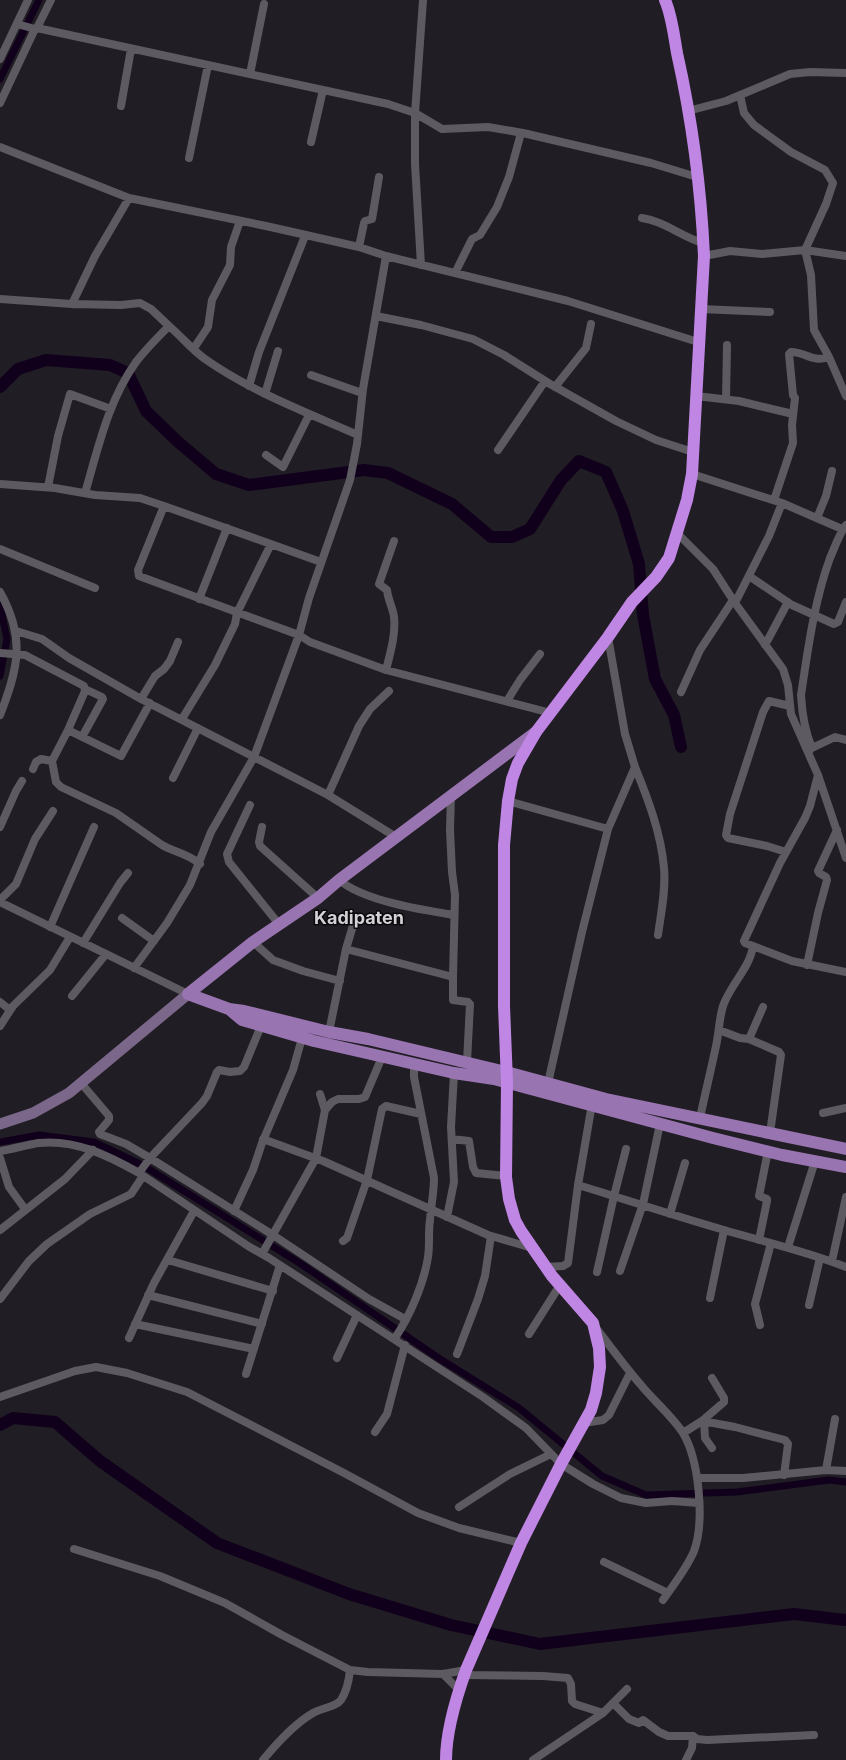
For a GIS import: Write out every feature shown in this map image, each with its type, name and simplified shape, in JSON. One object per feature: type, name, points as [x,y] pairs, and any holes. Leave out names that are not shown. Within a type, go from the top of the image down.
[{"type":"highway","points":[[446,1760],[446,1745],[459,1690],[465,1672],[521,1543],[591,1410],[596,1393],[600,1367],[599,1348],[593,1323],[560,1285],[532,1248],[515,1220],[509,1199],[506,1176],[504,845],[508,801],[512,779],[518,763],[536,732],[572,682],[632,602],[656,577],[669,558],[687,500],[692,474],[698,342],[704,256],[697,177],[685,88],[665,0]]},
{"type":"main road","points":[[0,1124],[33,1113],[69,1093],[253,942],[278,923],[318,898],[339,880],[451,794],[536,732]]},
{"type":"main road","points":[[188,994],[229,1009],[244,1011],[329,1032],[368,1039],[467,1062],[506,1077],[660,1124],[768,1151],[843,1166],[845,1149],[606,1099],[548,1083],[506,1077],[454,1073],[382,1057],[302,1038],[261,1026],[242,1020],[229,1009]]},
{"type":"main road","points":[[782,1154],[786,1136]]},
{"type":"street","points":[[0,59],[19,25],[28,0]]},
{"type":"street","points":[[0,103],[35,29],[51,0]]},
{"type":"street","points":[[421,265],[415,164],[414,113],[423,0]]},
{"type":"street","points":[[250,74],[264,4]]},
{"type":"street","points":[[19,25],[388,104],[414,113],[442,129],[488,127],[521,133],[651,163],[697,177]]},
{"type":"street","points":[[121,106],[131,49]]},
{"type":"street","points":[[189,158],[208,65]]},
{"type":"street","points":[[688,111],[726,101],[790,74],[810,72],[846,74]]},
{"type":"street","points":[[311,142],[323,90]]},
{"type":"street","points":[[740,95],[744,113],[754,125],[791,152],[825,170],[833,182],[826,204],[805,250],[811,275],[814,330],[829,357],[846,396]]},
{"type":"street","points":[[455,274],[472,239],[480,235],[497,207],[509,177],[521,133]]},
{"type":"street","points":[[0,147],[129,198],[359,247],[386,256],[455,274],[568,301],[698,342]]},
{"type":"street","points":[[359,247],[364,223],[365,221],[372,219],[379,177]]},
{"type":"street","points":[[72,304],[95,256],[129,198]]},
{"type":"street","points":[[642,218],[654,220],[690,239],[703,243]]},
{"type":"street","points":[[194,348],[208,327],[212,300],[230,266],[231,247],[240,221]]},
{"type":"street","points":[[249,386],[259,352],[305,236]]},
{"type":"street","points":[[704,256],[730,251],[762,254],[805,250],[846,256]]},
{"type":"street","points":[[134,968],[154,941],[190,885],[200,864],[211,832],[254,757],[299,635],[321,562],[350,480],[358,435],[362,393],[386,256]]},
{"type":"street","points":[[0,299],[72,304],[121,305],[140,303],[151,309],[204,358],[249,386],[309,415],[358,435]]},
{"type":"street","points":[[701,309],[770,312]]},
{"type":"street","points":[[376,316],[421,325],[473,339],[504,355],[555,387],[636,431],[656,440],[693,452]]},
{"type":"street","points":[[555,387],[586,348],[592,324]]},
{"type":"street","points":[[85,494],[98,446],[123,384],[132,369],[153,341],[169,326]]},
{"type":"street","points":[[726,399],[727,345]]},
{"type":"street","points":[[265,394],[278,351]]},
{"type":"street","points":[[774,500],[793,443],[792,424],[795,398],[793,395],[789,354],[791,352],[796,352],[817,360],[829,357]]},
{"type":"street","points":[[311,375],[362,393]]},
{"type":"street","points":[[498,450],[545,381]]},
{"type":"street","points":[[48,487],[58,436],[70,394],[112,409]]},
{"type":"street","points":[[696,396],[726,399],[793,414]]},
{"type":"street","points":[[266,455],[283,467],[309,415]]},
{"type":"street","points":[[817,518],[826,496],[832,471]]},
{"type":"street","points":[[692,474],[774,500],[817,518],[844,527],[817,596],[801,695],[810,750],[846,858]]},
{"type":"street","points":[[0,484],[48,487],[85,494],[140,498],[321,562]]},
{"type":"street","points":[[681,692],[700,650],[734,601],[748,576],[769,536],[782,503]]},
{"type":"street","points":[[164,506],[138,570],[139,576],[299,635],[310,642],[386,670],[551,713]]},
{"type":"street","points":[[199,599],[227,528]]},
{"type":"street","points":[[676,532],[712,569],[783,669],[788,685],[790,706],[797,728],[810,750]]},
{"type":"street","points":[[386,670],[393,639],[394,618],[388,599],[387,590],[379,584],[394,541]]},
{"type":"street","points":[[182,719],[215,665],[236,621],[237,613],[271,544]]},
{"type":"street","points":[[0,549],[95,588]]},
{"type":"street","points":[[748,576],[788,602],[836,624],[846,602]]},
{"type":"street","points":[[0,592],[16,631],[14,676],[0,714]]},
{"type":"street","points":[[765,645],[788,602]]},
{"type":"street","points":[[16,631],[42,639],[69,658],[141,699],[328,795],[396,837]]},
{"type":"street","points":[[608,636],[625,734],[658,833],[664,868],[664,889],[658,935]]},
{"type":"street","points":[[141,699],[155,676],[164,669],[170,661],[178,642]]},
{"type":"street","points":[[0,653],[16,655],[25,654],[49,666],[102,697],[103,699],[82,737]]},
{"type":"street","points":[[507,701],[520,680],[540,654]]},
{"type":"street","points":[[85,688],[68,730],[52,760],[56,782],[61,787],[116,813],[162,846],[185,854],[200,864]]},
{"type":"street","points":[[328,795],[359,726],[370,708],[389,691]]},
{"type":"street","points":[[786,852],[767,846],[728,838],[726,836],[730,814],[763,712],[768,701],[790,706]]},
{"type":"street","points":[[68,730],[121,756],[150,703]]},
{"type":"street","points":[[797,728],[804,719]]},
{"type":"street","points":[[173,778],[198,728]]},
{"type":"street","points":[[810,750],[835,738],[846,740]]},
{"type":"street","points":[[33,769],[36,762],[41,759],[52,760]]},
{"type":"street","points":[[548,1083],[582,932],[608,829],[635,767]]},
{"type":"street","points":[[818,775],[810,806],[786,852],[744,941],[745,943],[792,961],[846,972]]},
{"type":"street","points":[[0,827],[22,781]]},
{"type":"street","points":[[451,794],[450,830],[452,872],[455,895],[453,1000],[468,1002],[470,1004],[467,1062]]},
{"type":"street","points":[[508,801],[608,829]]},
{"type":"street","points":[[250,805],[227,854],[229,862],[278,923]]},
{"type":"street","points":[[53,812],[36,839],[16,884],[0,901],[70,937],[188,994]]},
{"type":"street","points":[[50,927],[94,827]]},
{"type":"street","points":[[262,827],[259,842],[260,846],[318,898]]},
{"type":"street","points":[[807,965],[818,913],[827,880],[826,877],[818,873],[818,871],[837,830]]},
{"type":"street","points":[[83,943],[120,882],[128,874]]},
{"type":"street","points":[[339,880],[344,885],[365,894],[394,903],[421,910],[454,915]]},
{"type":"street","points":[[122,918],[154,941]]},
{"type":"street","points":[[329,1032],[346,949],[354,922]]},
{"type":"street","points":[[0,1026],[10,1010],[50,970],[70,937]]},
{"type":"street","points":[[253,942],[274,960],[303,971],[340,981]]},
{"type":"street","points":[[700,1118],[719,1030],[722,1008],[733,984],[750,957],[753,946]]},
{"type":"street","points":[[346,949],[453,977]]},
{"type":"street","points":[[72,996],[106,954]]},
{"type":"street","points":[[0,1002],[10,1010]]},
{"type":"street","points":[[749,1039],[763,1007]]},
{"type":"street","points":[[0,1299],[29,1261],[47,1244],[90,1214],[131,1194],[148,1159],[202,1103],[207,1096],[217,1072],[219,1070],[230,1072],[240,1071],[244,1067],[261,1026]]},
{"type":"street","points":[[719,1030],[740,1038],[749,1039],[779,1052],[781,1055],[770,1133]]},
{"type":"street","points":[[234,1211],[253,1170],[263,1139],[293,1070],[302,1038]]},
{"type":"street","points":[[325,1110],[332,1102],[338,1099],[359,1100],[365,1097],[382,1057]]},
{"type":"street","points":[[396,1337],[418,1292],[424,1274],[429,1244],[429,1222],[434,1178],[421,1114],[414,1064]]},
{"type":"street","points":[[447,1216],[454,1182],[451,1127],[454,1073]]},
{"type":"street","points":[[81,1083],[109,1116],[109,1120],[98,1133],[126,1144],[234,1211],[369,1299],[405,1319]]},
{"type":"street","points":[[263,1253],[316,1158],[325,1110],[320,1094]]},
{"type":"street","points":[[546,1267],[563,1266],[568,1263],[578,1185],[592,1104]]},
{"type":"street","points":[[343,1241],[347,1238],[367,1180],[382,1109],[386,1106],[421,1114]]},
{"type":"street","points":[[823,1112],[846,1108]]},
{"type":"street","points":[[620,1272],[644,1204],[660,1124]]},
{"type":"street","points":[[263,1139],[316,1158],[491,1236],[532,1248]]},
{"type":"street","points":[[452,1139],[469,1141],[473,1167],[476,1173],[506,1176]]},
{"type":"street","points":[[0,1151],[40,1143],[80,1146],[93,1150],[141,1172],[248,1246],[263,1253],[358,1315],[396,1337],[404,1345],[483,1397],[526,1428],[551,1454],[563,1461],[593,1484],[621,1498],[646,1503],[699,1501]]},
{"type":"street","points":[[597,1272],[626,1149]]},
{"type":"street","points":[[0,1230],[65,1179],[93,1150]]},
{"type":"street","points":[[758,1240],[767,1201],[767,1199],[759,1196],[768,1151]]},
{"type":"street","points":[[0,1158],[9,1187],[25,1209]]},
{"type":"street","points":[[788,1247],[815,1161]]},
{"type":"street","points":[[670,1214],[685,1163]]},
{"type":"street","points":[[578,1185],[644,1204],[670,1214],[724,1230],[788,1247],[846,1267]]},
{"type":"street","points":[[832,1261],[846,1197]]},
{"type":"street","points":[[129,1338],[148,1295],[194,1210]]},
{"type":"street","points":[[710,1298],[724,1230]]},
{"type":"street","points":[[457,1354],[485,1276],[491,1236]]},
{"type":"street","points":[[760,1325],[756,1304],[771,1243]]},
{"type":"street","points":[[809,1305],[820,1258]]},
{"type":"street","points":[[168,1260],[273,1291]]},
{"type":"street","points":[[246,1374],[280,1265]]},
{"type":"street","points":[[529,1334],[560,1285]]},
{"type":"street","points":[[148,1295],[262,1324]]},
{"type":"street","points":[[336,1358],[358,1315]]},
{"type":"street","points":[[593,1323],[630,1373],[683,1433],[696,1466],[699,1501],[698,1532],[694,1549],[679,1577],[666,1596],[604,1562]]},
{"type":"street","points":[[135,1324],[254,1349]]},
{"type":"street","points":[[375,1432],[387,1414],[404,1345]]},
{"type":"street","points":[[0,1397],[75,1371],[96,1367],[128,1373],[187,1392],[344,1472],[418,1513],[459,1528],[521,1543]]},
{"type":"street","points":[[584,1423],[603,1420],[609,1415],[630,1373]]},
{"type":"street","points":[[683,1433],[703,1421],[724,1402],[724,1398],[712,1378]]},
{"type":"street","points":[[826,1470],[834,1419]]},
{"type":"street","points":[[703,1421],[704,1438],[712,1448]]},
{"type":"street","points":[[703,1421],[735,1427],[785,1440],[788,1444],[784,1475]]},
{"type":"street","points":[[460,1507],[510,1474],[551,1454]]},
{"type":"street","points":[[698,1481],[784,1475],[826,1470],[846,1471]]},
{"type":"street","points":[[74,1549],[160,1576],[225,1603],[282,1635],[350,1670],[368,1672],[443,1674],[465,1672],[568,1678],[571,1684],[572,1701],[575,1704],[603,1714]]},
{"type":"street","points":[[263,1760],[273,1747],[313,1713],[341,1701],[347,1688],[350,1670]]},
{"type":"street","points":[[443,1674],[459,1690]]},
{"type":"street","points":[[533,1760],[603,1714],[627,1689]]},
{"type":"street","points":[[614,1704],[629,1719],[639,1723],[644,1720],[659,1732],[668,1736],[693,1736],[697,1739],[707,1740],[814,1735]]},
{"type":"street","points":[[686,1760],[692,1748],[693,1736]]},
{"type":"waterway","points":[[0,79],[39,0]]},
{"type":"waterway","points":[[0,387],[18,369],[46,360],[110,365],[128,373],[146,411],[177,441],[216,474],[249,485],[364,470],[388,473],[452,504],[491,537],[512,537],[530,529],[561,480],[579,461],[606,472],[623,511],[639,564],[643,615],[655,679],[674,715],[681,747]]},
{"type":"waterway","points":[[0,606],[7,639],[0,676]]},
{"type":"waterway","points":[[0,1142],[39,1135],[94,1142],[144,1166],[301,1264],[440,1359],[519,1408],[602,1476],[646,1495],[737,1492],[829,1480],[846,1482]]},
{"type":"waterway","points":[[0,1425],[13,1418],[55,1422],[100,1461],[217,1543],[349,1594],[451,1625],[540,1644],[794,1614],[846,1620]]},
{"type":"district","name":"Kadipaten","points":[[359,917]]}]
